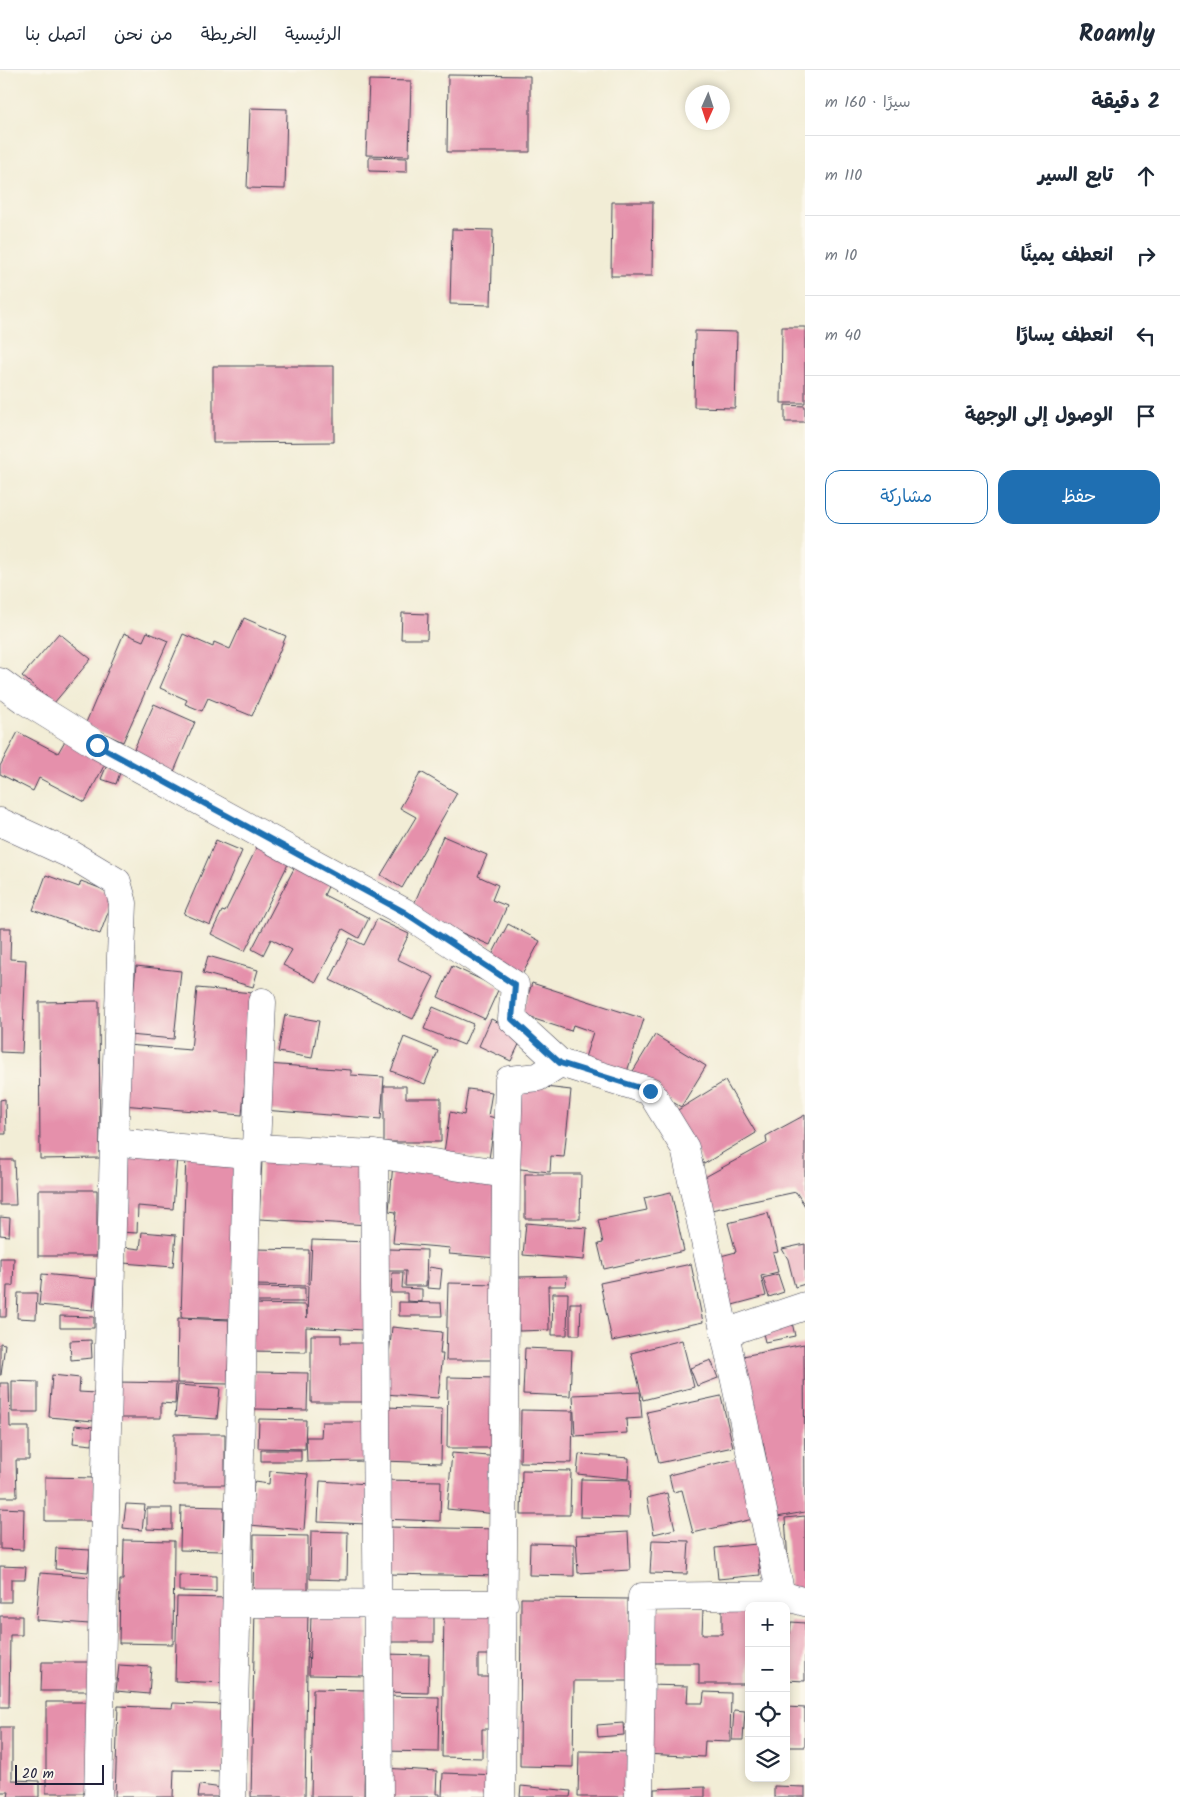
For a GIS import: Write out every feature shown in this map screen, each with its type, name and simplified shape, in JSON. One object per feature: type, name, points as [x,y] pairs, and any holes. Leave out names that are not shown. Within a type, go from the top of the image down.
[{"type":"street","points":[[0,682],[22,699],[97,745],[404,912],[515,985],[512,1019],[560,1063],[650,1091],[685,1148],[725,1333],[793,1599],[642,1597],[638,1797]]},
{"type":"street","points":[[0,822],[72,855],[117,882],[123,903],[114,1142],[98,1797]]},
{"type":"street","points":[[232,1797],[252,1151],[262,1002]]},
{"type":"street","points":[[501,1797],[506,1174],[509,1080],[538,1077],[560,1063]]},
{"type":"street","points":[[114,1142],[252,1151],[374,1154],[506,1174]]},
{"type":"street","points":[[374,1154],[378,1797]]},
{"type":"street","points":[[725,1333],[805,1306]]},
{"type":"street","points":[[237,1603],[504,1604]]},
{"type":"building","points":[[448,75],[530,76],[530,152],[447,152]]},
{"type":"building","points":[[369,80],[411,81],[409,156],[366,155]]},
{"type":"building","points":[[250,108],[287,109],[285,189],[247,188]]},
{"type":"building","points":[[369,157],[407,158],[407,172],[369,171]]},
{"type":"building","points":[[612,202],[653,202],[652,276],[611,276]]},
{"type":"building","points":[[452,229],[493,230],[491,305],[450,304]]},
{"type":"building","points":[[782,327],[805,327],[805,403],[781,403]]},
{"type":"building","points":[[695,331],[737,332],[735,408],[694,407]]},
{"type":"building","points":[[213,366],[334,366],[334,442],[213,443]]},
{"type":"building","points":[[785,405],[805,406],[805,422],[785,422]]},
{"type":"building","points":[[402,613],[428,614],[427,639],[401,639]]},
{"type":"building","points":[[244,618],[286,636],[252,716],[208,698],[202,711],[185,704],[187,700],[160,688],[183,634],[213,647],[214,642],[230,649]]},
{"type":"building","points":[[147,632],[168,641],[123,742],[85,725],[124,633],[143,641]]},
{"type":"building","points":[[59,633],[91,659],[54,703],[22,676]]},
{"type":"building","points":[[154,704],[195,722],[173,774],[131,756]]},
{"type":"building","points":[[18,732],[58,753],[66,739],[107,760],[85,802],[39,778],[33,791],[0,774],[0,766]]},
{"type":"building","points":[[107,765],[121,770],[116,784],[101,779]]},
{"type":"building","points":[[421,772],[457,793],[402,888],[381,875],[416,817],[400,808]]},
{"type":"building","points":[[443,836],[487,855],[478,876],[498,885],[492,900],[507,906],[490,945],[411,911]]},
{"type":"building","points":[[216,840],[242,851],[210,925],[184,914]]},
{"type":"building","points":[[260,841],[292,856],[245,951],[211,934],[222,911],[225,912]]},
{"type":"building","points":[[299,859],[333,876],[324,895],[369,918],[359,938],[343,929],[316,982],[283,965],[292,950],[271,939],[263,955],[252,949]]},
{"type":"building","points":[[46,875],[79,887],[81,881],[115,894],[100,934],[33,910]]},
{"type":"building","points":[[377,919],[409,934],[397,959],[434,977],[413,1019],[330,980],[350,938],[364,945]]},
{"type":"building","points":[[508,924],[540,941],[523,973],[491,957]]},
{"type":"building","points":[[0,928],[11,928],[10,959],[26,960],[22,1053],[0,1052]]},
{"type":"building","points":[[208,956],[258,970],[253,987],[203,973]]},
{"type":"building","points":[[136,966],[181,971],[174,1039],[129,1035]]},
{"type":"building","points":[[452,966],[499,988],[485,1019],[438,997]]},
{"type":"building","points":[[532,983],[644,1019],[625,1078],[583,1064],[593,1032],[573,1025],[571,1031],[522,1015]]},
{"type":"building","points":[[197,988],[253,993],[242,1115],[122,1105],[127,1045],[191,1050]]},
{"type":"building","points":[[99,1001],[100,1158],[40,1159],[39,1002]]},
{"type":"building","points":[[433,1007],[473,1024],[464,1045],[424,1029]]},
{"type":"building","points":[[285,1015],[319,1021],[312,1058],[278,1052]]},
{"type":"building","points":[[491,1019],[524,1034],[511,1061],[479,1046]]},
{"type":"building","points":[[655,1035],[706,1066],[681,1107],[630,1076]]},
{"type":"building","points":[[404,1037],[438,1051],[425,1084],[391,1071]]},
{"type":"building","points":[[267,1064],[351,1070],[351,1075],[384,1077],[381,1119],[263,1110]]},
{"type":"building","points":[[725,1081],[756,1133],[704,1164],[673,1113]]},
{"type":"building","points":[[519,1084],[571,1090],[564,1157],[551,1156],[550,1172],[511,1168]]},
{"type":"building","points":[[384,1086],[406,1086],[406,1098],[441,1098],[441,1142],[384,1142]]},
{"type":"building","points":[[468,1089],[492,1092],[488,1116],[495,1118],[489,1159],[444,1152],[450,1112],[464,1115]]},
{"type":"building","points":[[5,1099],[6,1134],[0,1134],[0,1100]]},
{"type":"building","points":[[805,1115],[805,1206],[796,1192],[711,1210],[696,1182],[767,1143],[766,1136]]},
{"type":"building","points":[[126,1153],[177,1157],[173,1209],[138,1206],[137,1233],[119,1232]]},
{"type":"building","points":[[186,1153],[237,1155],[232,1319],[181,1317]]},
{"type":"building","points":[[0,1160],[14,1160],[16,1205],[0,1205]]},
{"type":"building","points":[[262,1160],[373,1166],[370,1225],[259,1219]]},
{"type":"building","points":[[393,1163],[497,1179],[497,1258],[449,1254],[450,1248],[393,1243],[396,1212],[389,1211]]},
{"type":"building","points":[[525,1174],[581,1174],[580,1219],[525,1219]]},
{"type":"building","points":[[38,1190],[97,1190],[97,1256],[38,1256]]},
{"type":"building","points":[[671,1192],[684,1251],[604,1269],[598,1244],[603,1243],[598,1220],[647,1210],[644,1198]]},
{"type":"building","points":[[768,1213],[778,1252],[773,1253],[778,1272],[761,1276],[766,1296],[725,1307],[713,1258],[736,1252],[728,1223]]},
{"type":"building","points":[[0,1217],[10,1218],[9,1236],[0,1235]]},
{"type":"building","points":[[526,1223],[587,1228],[584,1260],[523,1255]]},
{"type":"building","points":[[142,1232],[176,1235],[173,1267],[123,1263],[124,1247],[140,1249]]},
{"type":"building","points":[[312,1240],[369,1242],[365,1330],[306,1327],[306,1352],[251,1351],[252,1304],[306,1305],[307,1318],[308,1286],[255,1285],[255,1249],[309,1250],[308,1284],[310,1284]]},
{"type":"building","points":[[805,1244],[805,1284],[795,1287],[788,1259],[782,1249]]},
{"type":"building","points":[[388,1249],[427,1250],[426,1286],[405,1286],[406,1271],[387,1271]]},
{"type":"building","points":[[0,1258],[14,1258],[13,1286],[7,1286],[6,1317],[0,1317]]},
{"type":"building","points":[[691,1264],[703,1322],[612,1341],[600,1283]]},
{"type":"building","points":[[429,1267],[442,1269],[440,1289],[427,1288]]},
{"type":"building","points":[[392,1273],[403,1273],[402,1288],[422,1289],[422,1302],[407,1301],[407,1293],[391,1293]]},
{"type":"building","points":[[42,1274],[96,1279],[93,1310],[39,1305]]},
{"type":"building","points":[[778,1274],[784,1292],[769,1297],[763,1278]]},
{"type":"building","points":[[567,1276],[566,1286],[548,1286],[549,1330],[519,1331],[518,1277]]},
{"type":"building","points":[[448,1283],[499,1284],[498,1360],[446,1360]]},
{"type":"building","points":[[252,1287],[305,1288],[305,1302],[251,1302]]},
{"type":"building","points":[[18,1293],[37,1293],[36,1319],[17,1318]]},
{"type":"building","points":[[553,1293],[568,1293],[567,1335],[552,1335]]},
{"type":"building","points":[[399,1302],[441,1303],[442,1316],[399,1316]]},
{"type":"building","points":[[570,1303],[581,1303],[580,1335],[570,1335]]},
{"type":"building","points":[[60,1316],[94,1317],[94,1328],[60,1328]]},
{"type":"building","points":[[178,1318],[229,1320],[228,1384],[177,1383]]},
{"type":"building","points":[[791,1318],[795,1336],[765,1342],[761,1324]]},
{"type":"building","points":[[392,1327],[442,1332],[440,1354],[443,1354],[438,1398],[385,1394]]},
{"type":"building","points":[[311,1335],[341,1335],[341,1343],[367,1343],[367,1402],[311,1402]]},
{"type":"building","points":[[91,1340],[92,1358],[71,1360],[70,1341]]},
{"type":"building","points":[[682,1340],[694,1387],[643,1400],[631,1353]]},
{"type":"building","points":[[0,1343],[5,1344],[1,1375],[0,1375]]},
{"type":"building","points":[[804,1344],[805,1512],[777,1517],[763,1442],[759,1443],[743,1356]]},
{"type":"building","points":[[525,1348],[572,1350],[570,1396],[523,1394]]},
{"type":"building","points":[[711,1360],[718,1378],[697,1386],[690,1368]]},
{"type":"building","points":[[255,1372],[308,1373],[307,1410],[254,1409]]},
{"type":"building","points":[[52,1375],[80,1378],[79,1392],[96,1393],[93,1421],[49,1417]]},
{"type":"building","points":[[448,1377],[499,1378],[498,1448],[447,1448]]},
{"type":"building","points":[[12,1381],[38,1382],[38,1412],[12,1412]]},
{"type":"building","points":[[116,1382],[176,1383],[175,1404],[161,1403],[161,1418],[115,1418]]},
{"type":"building","points":[[0,1383],[9,1383],[10,1427],[29,1427],[29,1460],[16,1460],[17,1497],[0,1497]]},
{"type":"building","points":[[178,1385],[220,1388],[217,1419],[175,1416]]},
{"type":"building","points":[[640,1392],[642,1418],[626,1419],[627,1433],[575,1436],[573,1395]]},
{"type":"building","points":[[721,1396],[733,1447],[659,1463],[647,1412]]},
{"type":"building","points":[[385,1407],[442,1409],[441,1463],[383,1461]]},
{"type":"building","points":[[521,1410],[573,1411],[572,1463],[520,1462]]},
{"type":"building","points":[[259,1419],[306,1420],[305,1449],[258,1448]]},
{"type":"building","points":[[322,1422],[365,1422],[366,1461],[307,1462],[306,1437],[321,1437]]},
{"type":"building","points":[[75,1425],[94,1427],[92,1445],[73,1443]]},
{"type":"building","points":[[174,1434],[225,1434],[225,1485],[174,1485]]},
{"type":"building","points":[[261,1450],[301,1450],[301,1461],[261,1461]]},
{"type":"building","points":[[452,1453],[501,1457],[496,1514],[447,1509]]},
{"type":"building","points":[[579,1454],[629,1458],[628,1479],[577,1474]]},
{"type":"building","points":[[739,1458],[753,1519],[693,1533],[682,1490],[673,1492],[669,1475]]},
{"type":"building","points":[[522,1470],[571,1471],[570,1515],[521,1515]]},
{"type":"building","points":[[270,1471],[308,1474],[304,1530],[250,1525],[254,1482],[269,1484]]},
{"type":"building","points":[[45,1477],[95,1478],[95,1521],[45,1521]]},
{"type":"building","points":[[581,1479],[630,1480],[629,1518],[580,1517]]},
{"type":"building","points":[[381,1480],[441,1481],[440,1521],[380,1519]]},
{"type":"building","points":[[320,1481],[369,1484],[367,1524],[318,1522]]},
{"type":"building","points":[[667,1493],[675,1529],[654,1534],[647,1498]]},
{"type":"building","points":[[126,1504],[145,1505],[142,1530],[123,1528]]},
{"type":"building","points":[[181,1506],[224,1507],[223,1551],[180,1550]]},
{"type":"building","points":[[0,1508],[24,1509],[23,1550],[0,1549]]},
{"type":"building","points":[[147,1508],[172,1508],[172,1530],[147,1529]]},
{"type":"building","points":[[805,1516],[805,1589],[790,1590],[785,1518]]},
{"type":"building","points":[[386,1527],[502,1529],[501,1576],[385,1574]]},
{"type":"building","points":[[311,1531],[348,1532],[347,1580],[310,1579]]},
{"type":"building","points":[[628,1532],[630,1570],[578,1573],[576,1535]]},
{"type":"building","points":[[254,1535],[308,1536],[308,1598],[253,1597]]},
{"type":"building","points":[[124,1540],[174,1541],[173,1644],[119,1643],[120,1580],[123,1580]]},
{"type":"building","points":[[652,1540],[689,1541],[687,1574],[650,1573]]},
{"type":"building","points":[[530,1543],[574,1544],[574,1576],[529,1575]]},
{"type":"building","points":[[757,1544],[760,1575],[718,1579],[715,1548]]},
{"type":"building","points":[[56,1548],[90,1550],[88,1572],[55,1569]]},
{"type":"building","points":[[0,1566],[26,1567],[25,1579],[11,1579],[11,1602],[0,1602]]},
{"type":"building","points":[[40,1573],[93,1577],[89,1624],[36,1620]]},
{"type":"building","points":[[179,1575],[216,1576],[216,1592],[179,1591]]},
{"type":"building","points":[[177,1597],[230,1598],[228,1683],[175,1681]]},
{"type":"building","points":[[521,1598],[629,1599],[628,1681],[574,1681],[573,1767],[520,1766]]},
{"type":"building","points":[[444,1606],[498,1606],[498,1655],[478,1655],[478,1677],[496,1677],[495,1729],[482,1729],[482,1758],[442,1757]]},
{"type":"building","points":[[255,1607],[308,1608],[305,1797],[251,1797]]},
{"type":"building","points":[[387,1608],[434,1609],[434,1642],[387,1642]]},
{"type":"building","points":[[722,1608],[745,1608],[745,1684],[699,1684],[699,1663],[648,1663],[649,1609],[703,1610],[702,1634],[722,1634]]},
{"type":"building","points":[[0,1616],[22,1616],[22,1635],[10,1635],[9,1707],[0,1707]]},
{"type":"building","points":[[311,1616],[367,1617],[365,1676],[309,1675]]},
{"type":"building","points":[[791,1622],[805,1623],[805,1681],[790,1680]]},
{"type":"building","points":[[382,1654],[429,1655],[428,1693],[381,1692]]},
{"type":"building","points":[[42,1662],[94,1662],[94,1691],[41,1691]]},
{"type":"building","points":[[119,1665],[151,1667],[149,1694],[116,1691]]},
{"type":"building","points":[[647,1685],[688,1686],[687,1703],[703,1703],[704,1692],[731,1693],[730,1742],[705,1741],[704,1757],[645,1754]]},
{"type":"building","points":[[313,1689],[366,1690],[364,1797],[311,1797]]},
{"type":"building","points":[[383,1696],[439,1697],[438,1752],[382,1751]]},
{"type":"building","points":[[46,1702],[97,1702],[97,1793],[46,1793]]},
{"type":"building","points":[[173,1703],[226,1705],[224,1771],[174,1770],[173,1797],[115,1797],[118,1706],[172,1708]]},
{"type":"building","points":[[790,1707],[805,1708],[805,1747],[790,1747]]},
{"type":"building","points":[[734,1710],[745,1711],[743,1740],[732,1740]]},
{"type":"building","points":[[623,1723],[624,1735],[598,1737],[597,1725]]},
{"type":"building","points":[[0,1727],[12,1727],[12,1780],[39,1781],[39,1797],[8,1797],[9,1792],[0,1792]]},
{"type":"building","points":[[579,1751],[635,1752],[635,1797],[578,1797]]},
{"type":"building","points":[[382,1768],[437,1771],[436,1794],[440,1794],[440,1797],[381,1797]]},
{"type":"building","points":[[443,1773],[499,1775],[499,1797],[442,1797]]},
{"type":"building","points":[[200,1785],[230,1789],[229,1797],[198,1797]]},
{"type":"building","points":[[521,1786],[571,1791],[570,1797],[520,1797]]},
{"type":"building","points":[[774,1786],[805,1787],[805,1797],[774,1797]]},
{"type":"building","points":[[705,1787],[705,1797],[654,1797],[654,1789]]},
{"type":"route","points":[[97,745],[404,912],[515,985],[512,1019],[560,1063],[650,1091]]}]
